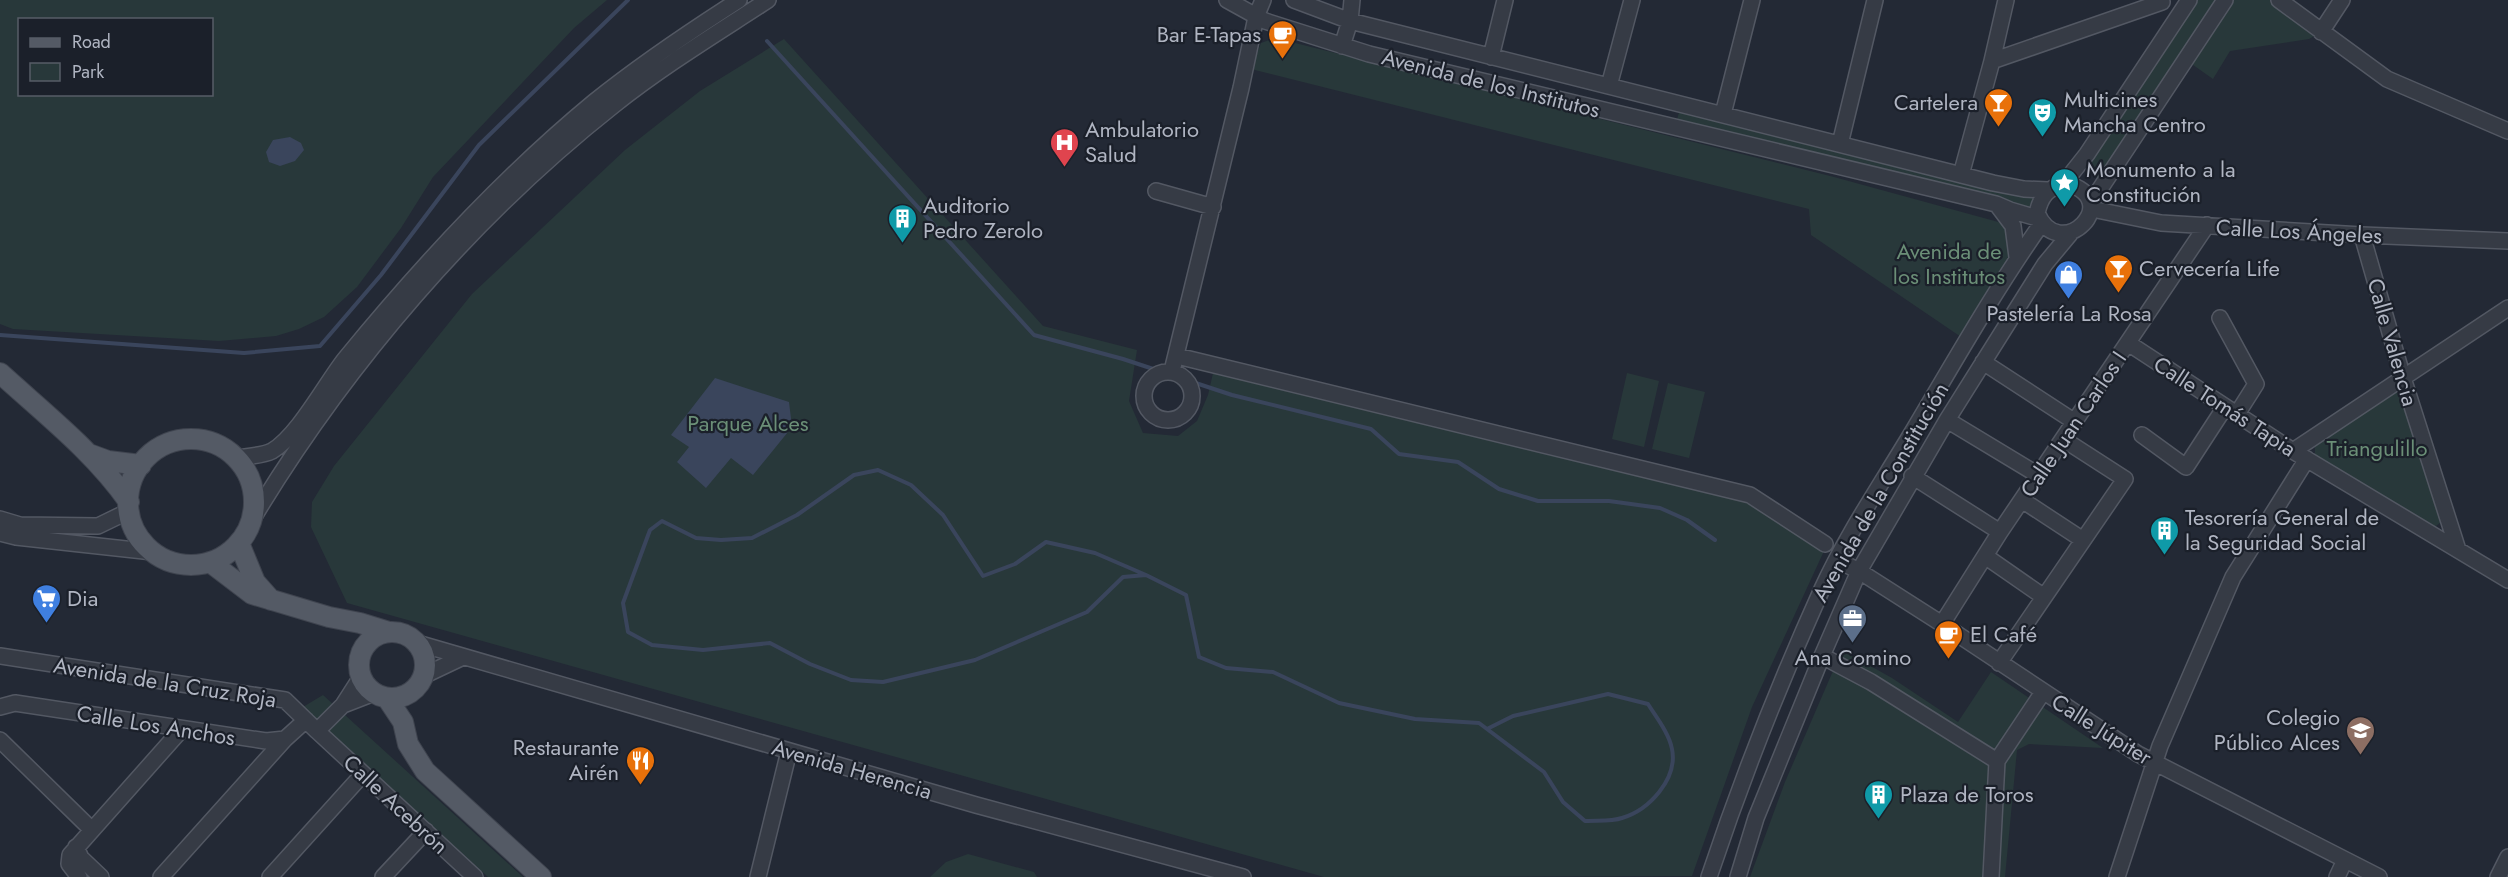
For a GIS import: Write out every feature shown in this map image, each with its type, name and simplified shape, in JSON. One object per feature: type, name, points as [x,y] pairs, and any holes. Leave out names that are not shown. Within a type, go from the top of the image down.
[{"type":"main road","points":[[0,373],[89,454],[129,506]]},
{"type":"main road","points":[[187,439],[205,441],[222,447],[237,458],[248,475],[254,494],[252,520],[239,543],[231,551],[210,562],[181,564],[153,552],[137,534],[129,506],[131,483],[141,465],[161,448],[187,439]]},
{"type":"main road","points":[[89,454],[108,461],[141,465]]},
{"type":"main road","points":[[239,543],[255,582],[273,602]]},
{"type":"main road","points":[[210,562],[252,594],[347,622],[404,634],[417,643],[423,653],[425,665],[403,722]]},
{"type":"main road","points":[[347,622],[365,645]]},
{"type":"main road","points":[[389,632],[375,636],[365,645],[358,666],[361,677],[381,695],[403,722],[408,744],[425,771],[541,877]]},
{"type":"main road","points":[[381,695],[400,697],[417,684]]},
{"type":"street","points":[[237,458],[273,450],[293,430],[378,319],[473,214],[522,165],[594,102],[640,67],[739,0]]},
{"type":"street","points":[[252,520],[283,469],[341,387],[401,314],[473,235],[552,157],[614,105],[700,42],[768,0]]},
{"type":"street","name":"Avenida de los Institutos","points":[[1227,0],[1256,17],[1342,46],[1996,204],[2041,221]]},
{"type":"street","points":[[1172,371],[1213,207],[1256,17],[1263,0]]},
{"type":"street","name":"Avenida de los Institutos","points":[[1294,0],[1350,21],[1491,57],[1961,175],[2024,189],[2048,190]]},
{"type":"street","points":[[1342,46],[1350,21],[1353,0]]},
{"type":"street","points":[[1491,57],[1505,0]]},
{"type":"street","points":[[1609,86],[1632,0]]},
{"type":"street","points":[[1723,114],[1752,0]]},
{"type":"street","points":[[1840,144],[1875,0]]},
{"type":"street","points":[[1961,175],[2006,0]]},
{"type":"street","points":[[2189,0],[2087,154],[2064,183],[2048,190],[2037,213],[2041,221],[2057,233],[2070,234],[2084,224],[2092,205],[2225,0]]},
{"type":"street","points":[[2279,0],[2387,79],[2508,131]]},
{"type":"street","points":[[2321,32],[2342,0]]},
{"type":"street","points":[[1992,61],[2161,1],[2181,14]]},
{"type":"street","points":[[1675,127],[1682,105]]},
{"type":"street","points":[[2064,183],[2081,189],[2092,205]]},
{"type":"street","points":[[1156,191],[1213,207]]},
{"type":"street","points":[[1996,204],[2013,226],[2017,257]]},
{"type":"street","name":"Calle Los Ángeles","points":[[2092,205],[2116,215],[2161,223],[2362,236],[2508,241]]},
{"type":"street","name":"Avenida de la Constitución","points":[[1709,877],[1732,808],[1822,588],[2017,257],[2041,221]]},
{"type":"street","name":"Calle Juan Carlos I","points":[[1942,624],[2000,532],[2207,225]]},
{"type":"street","name":"Avenida de la Constitución","points":[[1738,877],[1756,818],[1859,571],[1912,476],[1983,362],[2045,264],[2070,234]]},
{"type":"street","name":"Calle Valencia","points":[[2362,236],[2403,378],[2458,550]]},
{"type":"street","points":[[2293,451],[2508,308]]},
{"type":"street","points":[[2142,435],[2186,467],[2256,384],[2220,318]]},
{"type":"street","name":"Calle Tomás Tapia","points":[[2128,343],[2293,451],[2508,579]]},
{"type":"street","points":[[1177,356],[1750,495],[1825,544]]},
{"type":"street","points":[[1983,362],[2075,422]]},
{"type":"street","points":[[1947,420],[2038,475]]},
{"type":"street","points":[[1999,663],[2125,479],[2063,439]]},
{"type":"street","points":[[2117,877],[2155,763],[2233,577],[2307,459]]},
{"type":"street","points":[[1912,476],[2000,532]]},
{"type":"street","points":[[2022,500],[2083,540]]},
{"type":"street","points":[[0,533],[98,526],[129,506]]},
{"type":"street","points":[[0,519],[18,531],[153,552]]},
{"type":"street","points":[[1985,556],[2044,597]]},
{"type":"street","name":"Calle Júpiter","points":[[1837,560],[1859,571],[2155,763],[2379,877]]},
{"type":"street","name":"Avenida Herencia","points":[[417,643],[976,805],[1242,877]]},
{"type":"street","name":"Avenida de la Cruz Roja","points":[[0,656],[285,700],[311,725]]},
{"type":"street","points":[[1822,656],[1871,682],[1997,761]]},
{"type":"street","points":[[417,684],[463,657]]},
{"type":"street","points":[[343,705],[361,677]]},
{"type":"street","points":[[1990,877],[1997,761],[2043,692]]},
{"type":"street","points":[[161,877],[285,739],[343,705],[381,695]]},
{"type":"street","name":"Calle Los Anchos","points":[[0,707],[15,703],[181,730],[266,741],[285,739]]},
{"type":"street","name":"Calle Acebrón","points":[[311,725],[476,877]]},
{"type":"street","points":[[79,877],[69,864],[70,855],[181,730]]},
{"type":"street","points":[[0,740],[92,830]]},
{"type":"street","points":[[758,877],[789,751]]},
{"type":"street","points":[[270,877],[363,774]]},
{"type":"street","points":[[383,877],[426,831]]},
{"type":"street","points":[[76,847],[81,858],[101,877]]},
{"type":"street","points":[[2498,877],[2508,857]]},
{"type":"street","points":[[2337,877],[2345,860]]},
{"type":"green space","points":[[0,0],[607,0],[574,28],[433,177],[401,228],[357,287],[324,317],[299,329],[276,336],[219,341],[13,329],[0,324]]},
{"type":"green space","points":[[2198,0],[2217,0],[2097,178],[2085,167]]},
{"type":"green space","points":[[2225,0],[2279,0],[2321,32],[2309,39],[2230,51],[2213,79],[2186,60]]},
{"type":"green space","name":"Avenida de los Institutos","points":[[1275,38],[1834,177],[2013,226],[2017,257],[1967,341],[1811,235],[1809,209],[1251,69],[1261,43]]},
{"type":"green space","name":"Parque Alces","points":[[784,39],[1043,326],[1137,350],[1129,401],[1143,433],[1178,436],[1197,421],[1208,395],[1214,369],[1745,500],[1824,551],[1752,707],[1692,876],[1324,877],[347,603],[311,527],[312,502],[334,466],[472,294],[625,150],[700,91]]},
{"type":"green space","points":[[1681,105],[2048,190],[2037,213],[1675,127]]},
{"type":"green space","points":[[1627,373],[1659,381],[1644,447],[1612,439]]},
{"type":"green space","points":[[1668,383],[1705,392],[1689,458],[1652,449]]},
{"type":"green space","name":"Triangulillo","points":[[2393,390],[2402,396],[2443,521],[2433,528],[2315,457],[2315,444]]},
{"type":"green space","points":[[1842,650],[1892,678],[1958,722],[1991,672],[2103,748],[2029,744],[2017,750],[2005,877],[1750,877],[1785,782]]},
{"type":"green space","points":[[323,695],[523,877],[488,877],[303,707]]},
{"type":"green space","points":[[968,854],[1034,872],[1037,877],[930,877],[946,862]]},
{"type":"water","points":[[290,137],[301,143],[304,150],[295,161],[280,166],[269,162],[266,152],[273,140]]},
{"type":"water","points":[[715,378],[789,402],[792,427],[753,475],[731,458],[706,488],[677,462],[689,447],[671,435]]},
{"type":"waterway","points":[[0,335],[244,353],[320,346],[381,275],[479,145],[628,0]]},
{"type":"waterway","points":[[767,41],[1034,335],[1123,359],[1232,395],[1371,429],[1399,454],[1458,462],[1499,489],[1538,501],[1609,501],[1660,508],[1687,520],[1715,540]]},
{"type":"waterway","points":[[1146,575],[1123,577],[1087,612],[975,660],[883,682],[851,680],[810,664],[770,643],[703,650],[652,645],[628,632],[623,603],[650,530],[662,521],[696,538],[721,540],[752,538],[797,515],[854,475],[878,470],[911,485],[943,515],[983,576],[1015,564],[1046,542],[1095,553],[1146,575],[1186,595],[1199,657],[1226,668],[1273,672],[1339,703],[1415,719],[1479,723],[1487,729],[1513,716],[1608,694],[1648,704],[1668,737],[1673,760],[1671,771],[1666,782],[1651,801],[1632,814],[1613,820],[1585,821],[1563,802],[1544,772],[1487,729]]},
{"type":"place","name":"Bar E-Tapas","points":[[1282,60]]},
{"type":"place","name":"Cartelera","points":[[1999,128]]},
{"type":"place","name":"Multicines Mancha Centro","points":[[2043,138]]},
{"type":"place","name":"Ambulatorio Salud","points":[[1064,168]]},
{"type":"place","name":"Monumento a la Constitución","points":[[2065,208]]},
{"type":"place","name":"Auditorio Pedro Zerolo","points":[[902,244]]},
{"type":"place","name":"Cervecería Life","points":[[2118,294]]},
{"type":"place","name":"Pastelería La Rosa","points":[[2069,300]]},
{"type":"place","name":"Tesorería General de la Seguridad Social","points":[[2164,556]]},
{"type":"place","name":"Dia","points":[[46,624]]},
{"type":"place","name":"Ana Comino","points":[[1853,644]]},
{"type":"place","name":"El Café","points":[[1949,660]]},
{"type":"place","name":"Colegio Público Alces","points":[[2361,756]]},
{"type":"place","name":"Restaurante Airén","points":[[640,786]]},
{"type":"place","name":"Plaza de Toros","points":[[1879,820]]}]
